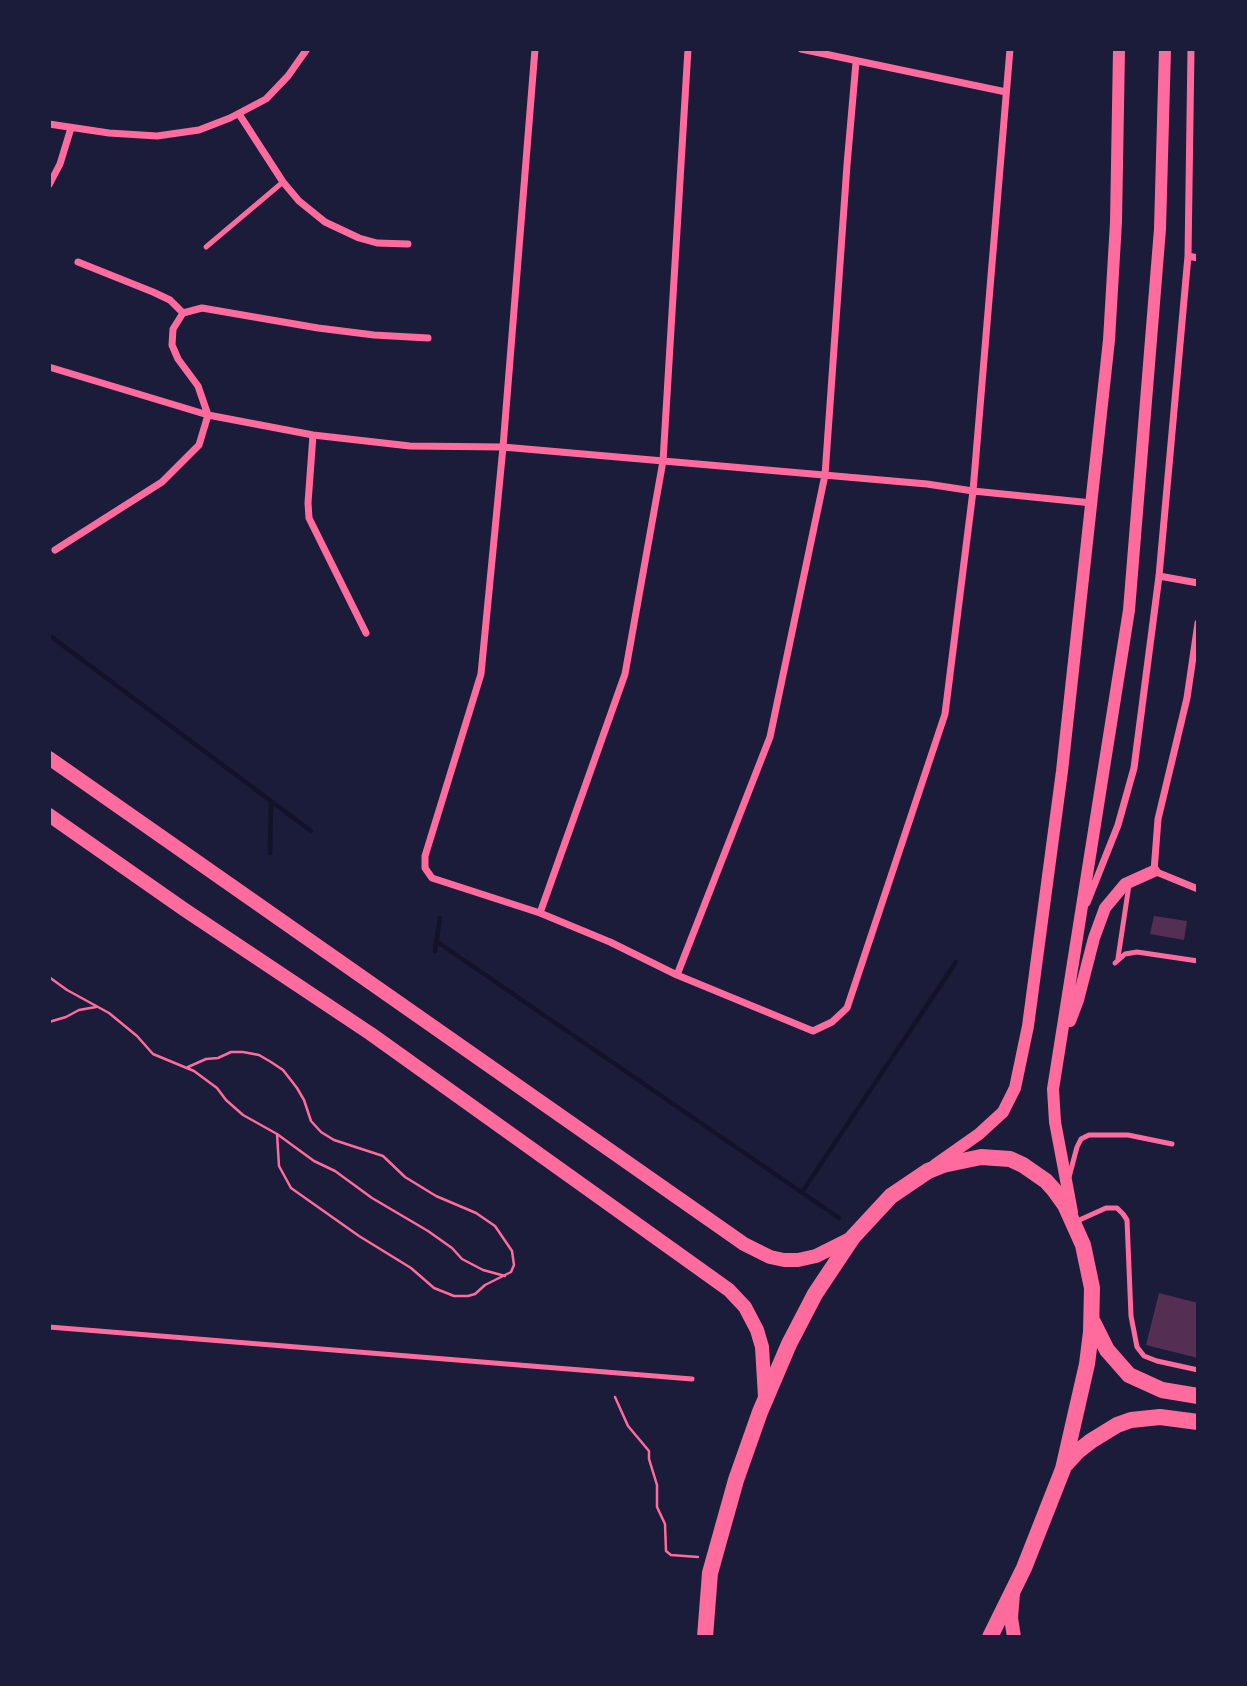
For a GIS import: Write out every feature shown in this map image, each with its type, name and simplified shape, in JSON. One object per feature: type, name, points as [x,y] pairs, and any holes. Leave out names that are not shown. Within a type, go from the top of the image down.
[{"type":"main road","points":[[49,758],[744,1244],[771,1257],[798,1260],[816,1256],[853,1237]]},
{"type":"main road","points":[[49,815],[371,1034],[729,1290],[745,1307],[757,1330],[762,1347],[765,1399]]},
{"type":"main road","points":[[705,1637],[706,1605],[713,1559],[736,1480],[765,1399],[806,1311],[853,1237],[878,1209],[903,1187],[928,1171],[981,1157],[1010,1159],[1046,1181],[1065,1205],[1074,1223],[1089,1268],[1092,1288],[1087,1364],[1062,1469],[1039,1532],[990,1637]]},
{"type":"main road","points":[[1091,1317],[1107,1350],[1129,1374],[1162,1390],[1198,1396]]},
{"type":"main road","points":[[1062,1469],[1091,1441],[1132,1420],[1160,1418],[1198,1422]]},
{"type":"main road","points":[[1013,1592],[1011,1618],[1014,1637]]},
{"type":"street","points":[[49,124],[157,136],[199,130],[239,114],[266,99],[288,76],[307,49]]},
{"type":"street","points":[[535,49],[503,447],[481,674],[425,856],[425,868],[432,878],[540,914],[610,942],[677,975],[813,1031],[832,1022],[847,1008],[945,714],[973,491],[1010,49]]},
{"type":"street","points":[[540,914],[625,674],[663,461],[688,49]]},
{"type":"street","points":[[801,49],[1006,92]]},
{"type":"street","points":[[903,1187],[1003,1112],[1015,1088],[1028,1026],[1056,811],[1109,340],[1119,49]]},
{"type":"street","points":[[1074,1223],[1053,1089],[1129,610],[1160,229],[1165,49]]},
{"type":"street","points":[[1082,914],[1118,825],[1134,768],[1159,576],[1188,256],[1191,49]]},
{"type":"street","points":[[677,975],[771,737],[825,475],[856,62]]},
{"type":"street","points":[[239,114],[283,182],[299,201],[325,222],[359,238],[377,243],[408,244]]},
{"type":"street","points":[[49,185],[60,164],[71,128]]},
{"type":"street","points":[[1188,256],[1198,258]]},
{"type":"street","points":[[78,262],[170,300],[183,313]]},
{"type":"street","points":[[55,550],[162,482],[199,445],[208,415],[198,386],[178,359],[172,345],[173,329],[183,313],[202,307],[318,328],[428,338]]},
{"type":"street","points":[[49,367],[208,415],[313,435],[410,446],[503,447],[825,475],[1092,503]]},
{"type":"street","points":[[313,435],[309,518],[366,633]]},
{"type":"street","points":[[1159,576],[1198,583]]},
{"type":"street","points":[[1154,871],[1158,819],[1187,698],[1198,623]]},
{"type":"street","points":[[1061,1044],[1078,1000],[1094,938],[1105,908],[1125,884],[1154,871],[1198,889]]},
{"type":"lane","points":[[206,247],[283,182]]},
{"type":"lane","points":[[1129,882],[1116,961],[1137,952],[1198,961]]},
{"type":"lane","points":[[1067,1185],[1077,1147],[1081,1139],[1089,1135],[1128,1135],[1172,1144]]},
{"type":"lane","points":[[1074,1223],[1106,1208],[1117,1208],[1123,1214],[1127,1220],[1131,1316],[1137,1348],[1144,1356],[1157,1361],[1198,1370]]},
{"type":"lane","points":[[49,1327],[692,1378]]},
{"type":"path","points":[[49,977],[109,1013],[138,1036],[153,1054],[188,1067],[217,1088],[243,1115],[428,1231],[469,1264],[505,1276]]},
{"type":"path","points":[[49,1021],[96,1007]]},
{"type":"path","points":[[188,1067],[206,1059],[243,1052],[259,1055],[271,1062],[284,1070],[297,1088],[311,1121],[321,1132],[334,1140],[383,1156],[405,1177],[436,1196],[476,1213],[495,1226],[512,1251],[514,1265],[505,1276],[485,1284],[475,1294],[454,1296],[434,1288],[411,1268],[359,1236],[291,1188],[279,1166],[277,1134]]},
{"type":"path","points":[[615,1397],[628,1426],[649,1451],[657,1485],[657,1507],[665,1524],[666,1551],[675,1555],[713,1559]]},
{"type":"building","points":[[1154,916],[1187,921],[1184,940],[1150,934]]},
{"type":"building","points":[[1159,1293],[1198,1303],[1198,1358],[1146,1345]]},
{"type":"waterway","points":[[49,635],[311,831]]},
{"type":"waterway","points":[[270,853],[271,801]]},
{"type":"waterway","points":[[435,951],[440,918]]},
{"type":"waterway","points":[[436,941],[839,1218]]},
{"type":"waterway","points":[[802,1192],[956,962]]}]
